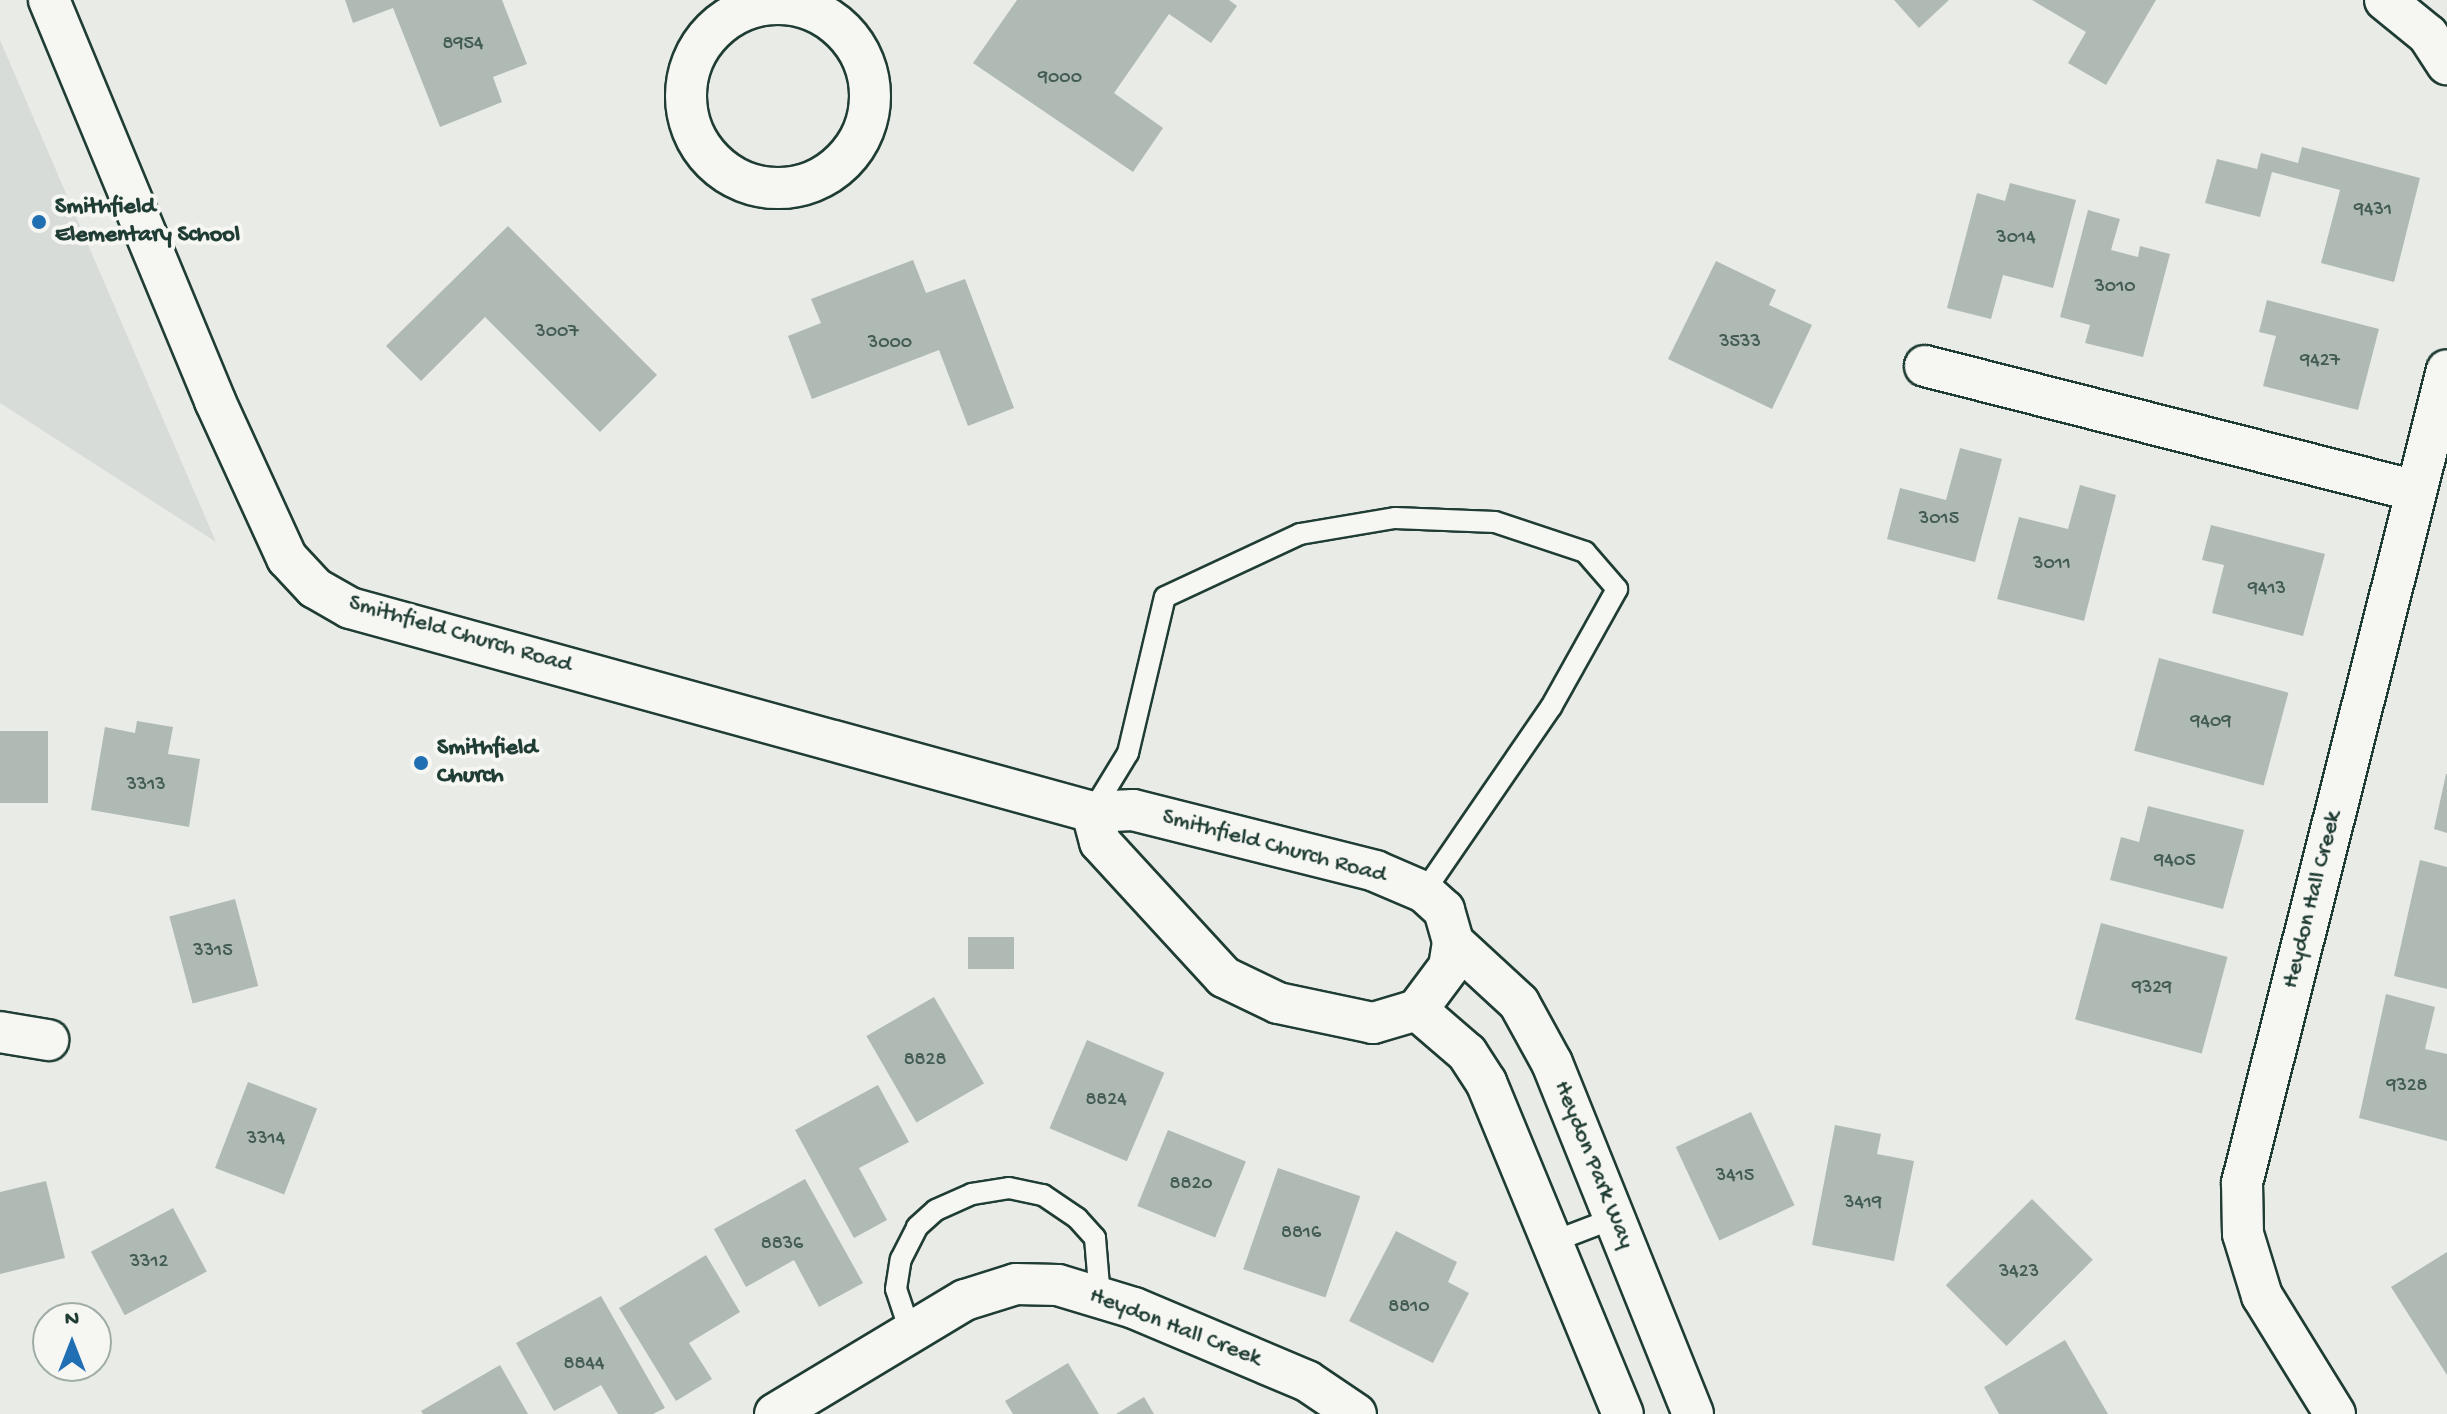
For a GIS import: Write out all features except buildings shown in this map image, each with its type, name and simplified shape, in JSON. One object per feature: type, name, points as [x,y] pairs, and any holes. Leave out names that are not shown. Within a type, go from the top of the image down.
[{"type":"street","name":"Smithfield Church Road","points":[[49,0],[221,416],[287,558],[315,588],[350,608],[1092,812],[1133,810],[1375,871],[1424,892],[1444,910],[1453,942]]},
{"type":"street","points":[[2385,0],[2428,35],[2447,64]]},
{"type":"street","points":[[779,1],[815,10],[844,30],[864,61],[871,96],[864,132],[843,162],[812,182],[777,188],[741,181],[711,161],[691,130],[684,95],[692,59],[713,29],[743,10],[779,1]]},
{"type":"street","points":[[1925,366],[2416,491]]},
{"type":"street","name":"Heydon Hall Creek","points":[[2335,1414],[2262,1296],[2243,1234],[2242,1183],[2447,370]]},
{"type":"street","points":[[1092,812],[1100,842],[1224,977],[1278,1003],[1339,1019],[1373,1023],[1417,1010],[1449,967],[1453,942]]},
{"type":"street","name":"Heydon Park Way","points":[[1453,942],[1519,1003],[1552,1063],[1693,1414]]},
{"type":"street","points":[[1417,1010],[1467,1053],[1486,1082],[1623,1414]]},
{"type":"street","points":[[0,1032],[48,1040]]},
{"type":"street","name":"Heydon Hall Creek","points":[[775,1414],[965,1300],[1016,1284],[1058,1285],[1100,1298],[1307,1381],[1356,1414]]},
{"type":"lane","points":[[1092,812],[1128,753],[1165,597],[1300,534],[1395,518],[1495,522],[1585,552],[1617,589],[1551,707],[1424,892]]},
{"type":"lane","points":[[910,1331],[896,1289],[901,1259],[926,1218],[972,1194],[1009,1188],[1043,1195],[1077,1218],[1095,1238],[1100,1298]]},
{"type":"lane","points":[[1552,1242],[1615,1218]]},
{"type":"shaded area","name":"Smithfield Elementary School","points":[[0,40],[216,542],[0,403]]},
{"type":"place","name":"Smithfield Elementary School","points":[[39,222]]},
{"type":"place","name":"Smithfield Church","points":[[421,763]]}]
